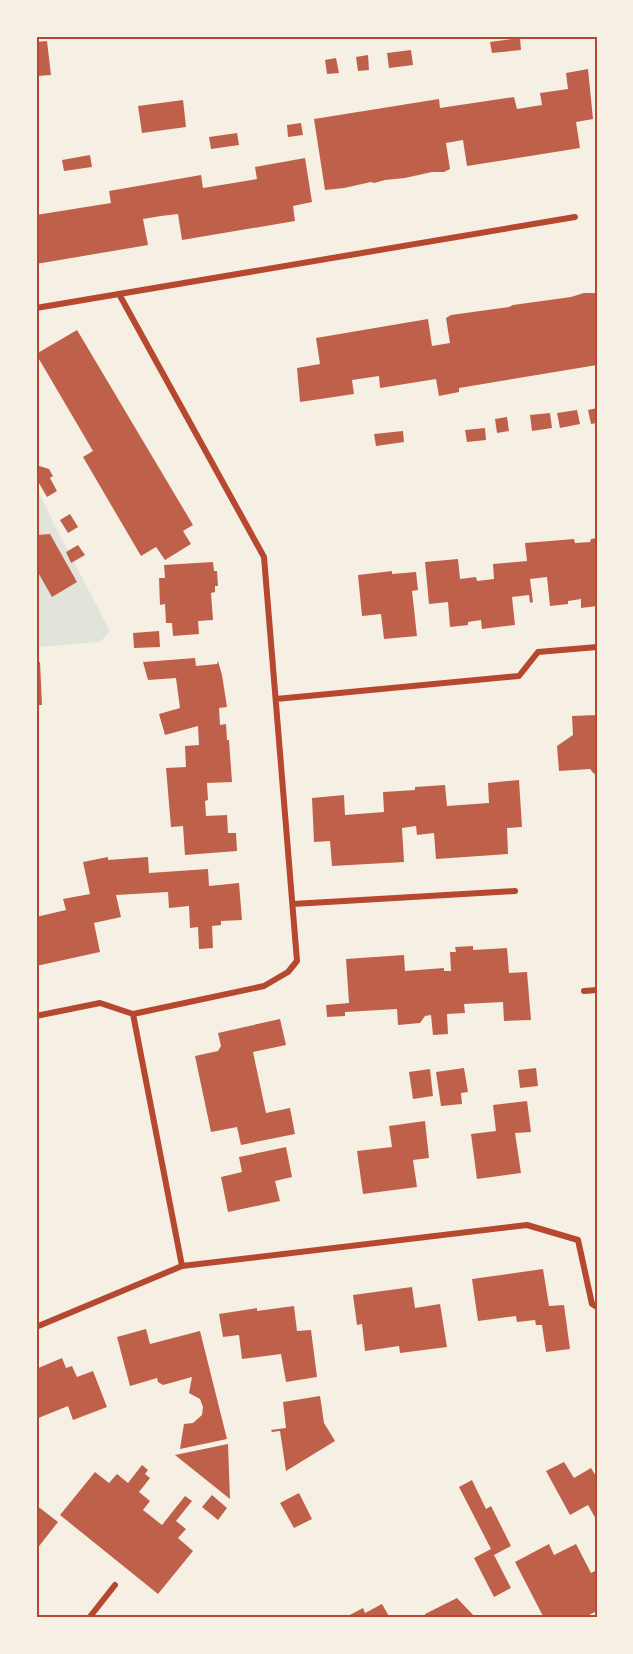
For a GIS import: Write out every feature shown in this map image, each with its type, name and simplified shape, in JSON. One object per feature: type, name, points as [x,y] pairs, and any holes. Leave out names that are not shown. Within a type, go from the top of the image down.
[{"type":"street","points":[[36,308],[575,218]]},
{"type":"street","points":[[36,1016],[100,1003],[133,1014],[264,986],[288,972],[297,961],[264,557],[119,294]]},
{"type":"street","points":[[276,699],[519,676],[538,652],[597,647]]},
{"type":"street","points":[[293,904],[515,891]]},
{"type":"street","points":[[584,992],[597,990]]},
{"type":"street","points":[[133,1014],[182,1266]]},
{"type":"street","points":[[36,1326],[182,1266],[527,1225],[578,1240],[592,1304],[597,1307]]},
{"type":"street","points":[[89,1618],[115,1585]]},
{"type":"shaded area","points":[[36,486],[110,631],[100,642],[36,647]]},
{"type":"building","points":[[520,38],[521,50],[492,53],[490,42]]},
{"type":"building","points":[[47,41],[51,75],[36,76],[36,42]]},
{"type":"building","points":[[411,50],[413,65],[389,68],[387,53]]},
{"type":"building","points":[[368,55],[369,70],[358,71],[356,57]]},
{"type":"building","points":[[336,58],[339,73],[327,74],[325,60]]},
{"type":"building","points":[[588,69],[593,119],[576,122],[580,148],[467,166],[463,140],[446,143],[450,169],[444,172],[325,190],[314,119],[439,99],[440,108],[514,97],[517,109],[542,105],[540,93],[568,89],[566,73]]},
{"type":"building","points":[[183,100],[186,127],[142,133],[138,106]]},
{"type":"building","points":[[301,123],[303,135],[288,137],[287,125]]},
{"type":"building","points":[[237,133],[239,145],[211,149],[209,137]]},
{"type":"building","points":[[90,155],[92,167],[64,171],[62,160]]},
{"type":"building","points":[[305,158],[312,202],[293,206],[295,221],[182,240],[178,214],[161,216],[143,219],[148,245],[36,264],[36,215],[111,203],[109,191],[201,175],[203,188],[257,179],[255,167]]},
{"type":"building","points":[[584,293],[597,293],[597,365],[459,388],[459,392],[439,396],[436,379],[380,388],[379,376],[352,380],[354,394],[300,402],[297,368],[320,364],[316,338],[428,319],[432,346],[450,343],[446,318],[451,315],[571,297]]},
{"type":"building","points":[[77,330],[193,525],[183,531],[191,544],[165,560],[156,547],[141,556],[83,457],[93,451],[36,354]]},
{"type":"building","points":[[597,408],[597,423],[591,424],[588,410]]},
{"type":"building","points":[[577,410],[580,424],[560,428],[557,413]]},
{"type":"building","points":[[550,413],[552,428],[532,431],[530,415]]},
{"type":"building","points":[[507,417],[509,431],[497,433],[495,419]]},
{"type":"building","points":[[485,428],[486,440],[467,442],[465,430]]},
{"type":"building","points":[[403,431],[404,442],[376,446],[374,434]]},
{"type":"building","points":[[39,466],[49,469],[53,476],[50,478],[57,491],[47,497],[36,478],[36,468]]},
{"type":"building","points":[[70,514],[78,527],[68,533],[60,520]]},
{"type":"building","points":[[50,534],[77,582],[52,597],[36,569],[36,535]]},
{"type":"building","points":[[597,538],[597,606],[581,608],[581,599],[568,601],[568,604],[550,606],[547,577],[530,579],[533,602],[530,603],[529,595],[512,597],[515,625],[482,629],[481,620],[468,622],[468,625],[450,627],[448,602],[429,604],[425,562],[458,559],[460,579],[476,577],[477,581],[494,579],[493,564],[527,561],[525,543],[574,539],[575,543],[590,542],[591,539]]},
{"type":"building","points":[[78,545],[85,555],[71,563],[66,552]]},
{"type":"building","points":[[213,562],[214,571],[217,571],[218,586],[215,586],[215,592],[211,593],[213,620],[198,621],[199,634],[173,636],[172,623],[166,623],[165,604],[160,605],[159,578],[165,578],[164,565]]},
{"type":"building","points":[[392,571],[392,574],[416,572],[418,590],[412,591],[417,636],[384,639],[381,614],[362,616],[358,575]]},
{"type":"building","points":[[159,631],[160,647],[134,648],[133,633]]},
{"type":"building","points":[[195,658],[196,666],[217,664],[218,661],[227,707],[219,708],[220,725],[226,724],[232,782],[207,783],[206,816],[227,815],[228,833],[236,833],[237,851],[185,855],[183,826],[171,827],[166,768],[186,767],[185,746],[199,745],[198,726],[165,735],[159,714],[180,708],[176,678],[148,680],[143,662]]},
{"type":"building","points":[[36,662],[40,662],[42,705],[36,705]]},
{"type":"building","points":[[597,715],[597,772],[594,774],[590,769],[559,771],[557,746],[573,735],[572,716]]},
{"type":"building","points":[[519,780],[522,827],[507,828],[508,854],[436,859],[434,833],[417,835],[416,826],[402,828],[404,862],[332,866],[330,841],[314,842],[312,798],[344,795],[345,815],[384,812],[383,792],[445,785],[447,806],[489,803],[488,783]]},
{"type":"building","points":[[108,857],[108,860],[148,857],[149,873],[208,869],[209,886],[239,883],[242,920],[221,921],[221,925],[212,926],[213,948],[199,949],[198,927],[190,928],[189,906],[169,908],[168,892],[116,895],[121,917],[94,923],[100,952],[36,966],[36,917],[66,910],[63,899],[90,894],[83,862]]},
{"type":"building","points":[[473,946],[473,950],[507,948],[509,973],[527,972],[531,1020],[504,1021],[503,1002],[464,1004],[465,1013],[447,1014],[448,1034],[433,1035],[431,1015],[425,1016],[420,1023],[398,1025],[397,1009],[345,1012],[345,1016],[327,1017],[326,1005],[349,1003],[346,959],[404,955],[405,971],[444,968],[444,971],[451,971],[450,952],[456,952],[455,947]]},
{"type":"building","points":[[280,1019],[286,1045],[253,1052],[266,1113],[290,1108],[295,1134],[241,1145],[237,1127],[211,1132],[195,1056],[218,1051],[221,1046],[218,1033]]},
{"type":"building","points":[[464,1068],[468,1092],[461,1093],[462,1104],[441,1106],[436,1072]]},
{"type":"building","points":[[536,1068],[538,1086],[520,1088],[518,1070]]},
{"type":"building","points":[[430,1069],[433,1096],[413,1099],[409,1072]]},
{"type":"building","points":[[527,1101],[531,1132],[515,1133],[521,1173],[477,1179],[471,1134],[496,1131],[493,1105]]},
{"type":"building","points":[[425,1121],[429,1158],[413,1160],[417,1187],[363,1194],[357,1151],[392,1147],[389,1126]]},
{"type":"building","points":[[286,1147],[292,1177],[275,1181],[280,1201],[228,1212],[221,1177],[242,1172],[239,1157]]},
{"type":"building","points":[[543,1269],[549,1306],[564,1305],[570,1349],[546,1352],[542,1325],[536,1325],[535,1320],[517,1322],[516,1316],[478,1321],[472,1279]]},
{"type":"building","points":[[412,1287],[415,1308],[440,1304],[447,1347],[400,1353],[399,1346],[365,1351],[362,1324],[357,1325],[353,1295]]},
{"type":"building","points":[[294,1306],[297,1331],[311,1330],[317,1377],[286,1382],[281,1354],[242,1359],[239,1335],[223,1337],[219,1314],[257,1308],[257,1311]]},
{"type":"building","points":[[146,1329],[150,1344],[200,1331],[227,1439],[180,1449],[184,1424],[193,1423],[202,1415],[203,1407],[200,1399],[189,1393],[192,1377],[163,1385],[158,1382],[157,1378],[130,1386],[117,1337]]},
{"type":"building","points":[[62,1358],[66,1368],[72,1366],[77,1377],[93,1371],[107,1407],[73,1420],[68,1406],[36,1419],[36,1369]]},
{"type":"building","points":[[320,1396],[324,1423],[335,1441],[286,1471],[280,1431],[272,1432],[271,1430],[286,1428],[283,1402]]},
{"type":"building","points":[[228,1444],[230,1499],[175,1455]]},
{"type":"building","points":[[564,1462],[574,1478],[591,1468],[597,1478],[597,1521],[588,1505],[570,1515],[546,1471]]},
{"type":"building","points":[[142,1465],[148,1470],[145,1474],[150,1478],[139,1492],[150,1501],[143,1510],[162,1525],[185,1496],[192,1501],[176,1521],[186,1529],[178,1538],[193,1551],[158,1594],[60,1515],[95,1472],[109,1483],[117,1474],[128,1483]]},
{"type":"building","points":[[472,1480],[486,1509],[491,1506],[511,1546],[494,1555],[511,1588],[494,1597],[474,1558],[491,1549],[459,1487]]},
{"type":"building","points":[[299,1493],[312,1519],[294,1528],[280,1503]]},
{"type":"building","points":[[212,1495],[227,1508],[218,1520],[202,1507]]},
{"type":"building","points":[[36,1505],[58,1522],[36,1550]]},
{"type":"building","points":[[549,1544],[554,1555],[576,1544],[591,1573],[597,1570],[597,1611],[583,1618],[544,1618],[515,1562]]},
{"type":"building","points":[[457,1598],[476,1618],[426,1618],[425,1614]]},
{"type":"building","points":[[382,1604],[390,1618],[344,1618],[363,1608],[365,1613]]}]
